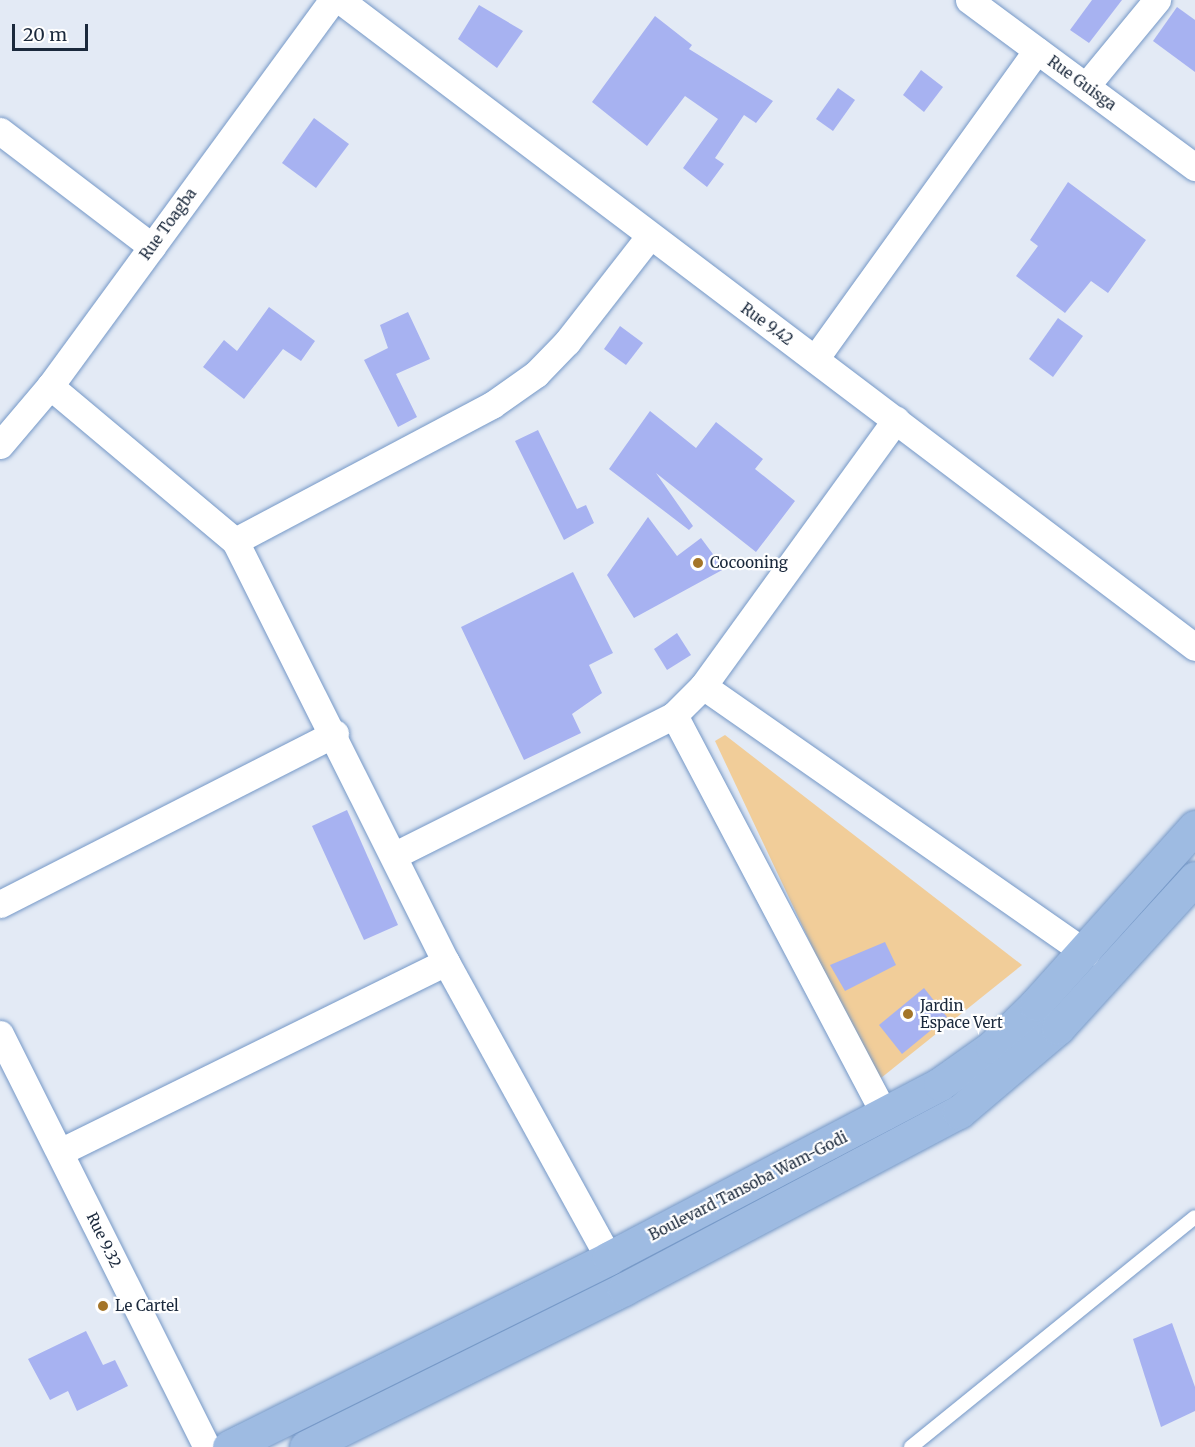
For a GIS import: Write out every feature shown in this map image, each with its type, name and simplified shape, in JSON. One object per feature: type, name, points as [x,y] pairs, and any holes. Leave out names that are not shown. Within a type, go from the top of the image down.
[{"type":"main road","name":"Boulevard Tansoba Wam-Godi","points":[[229,1447],[609,1258],[885,1116],[992,1047],[1086,952],[1195,827]]},
{"type":"main road","points":[[306,1447],[624,1289],[959,1112],[1012,1073],[1058,1028],[1195,878]]},
{"type":"street","name":"Rue Toagba","points":[[0,445],[50,386],[332,0]]},
{"type":"street","name":"Rue 9.42","points":[[340,0],[648,238],[896,419],[1195,646]]},
{"type":"street","name":"Rue Guisga","points":[[969,0],[1195,167]]},
{"type":"street","points":[[1086,86],[1157,0]]},
{"type":"street","points":[[814,359],[1037,50]]},
{"type":"street","points":[[0,131],[152,247]]},
{"type":"street","points":[[235,541],[492,405],[536,374],[567,342],[648,238]]},
{"type":"street","points":[[50,386],[235,541],[335,733],[446,962],[609,1258]]},
{"type":"street","points":[[395,855],[674,715],[703,686],[896,419]]},
{"type":"street","points":[[703,686],[1086,952]]},
{"type":"street","points":[[674,715],[885,1116]]},
{"type":"street","points":[[0,904],[335,733]]},
{"type":"street","points":[[60,1152],[446,962]]},
{"type":"street","name":"Rue 9.32","points":[[3,1048],[60,1152],[207,1447]]},
{"type":"lane","points":[[911,1447],[1195,1217]]},
{"type":"shaded area","points":[[725,735],[1022,965],[876,1082],[715,741]]},
{"type":"building","points":[[1092,0],[1122,0],[1089,43],[1070,30]]},
{"type":"building","points":[[479,5],[523,31],[497,68],[458,39]]},
{"type":"building","points":[[1177,7],[1195,20],[1195,72],[1153,41]]},
{"type":"building","points":[[655,16],[692,45],[689,49],[773,101],[756,123],[744,115],[715,158],[724,164],[707,187],[683,168],[718,119],[685,96],[647,146],[592,102]]},
{"type":"building","points":[[921,70],[943,87],[924,112],[903,95]]},
{"type":"building","points":[[838,88],[855,100],[833,131],[816,119]]},
{"type":"building","points":[[314,118],[349,144],[316,188],[282,163]]},
{"type":"building","points":[[1068,182],[1146,240],[1108,293],[1091,281],[1065,313],[1016,276],[1038,246],[1030,240]]},
{"type":"building","points":[[269,307],[315,341],[301,361],[283,349],[244,399],[203,367],[224,340],[237,351]]},
{"type":"building","points":[[408,312],[430,359],[396,374],[417,417],[398,427],[364,360],[388,348],[380,325]]},
{"type":"building","points":[[1058,318],[1083,336],[1053,377],[1029,359]]},
{"type":"building","points":[[620,326],[643,343],[626,365],[604,349]]},
{"type":"building","points":[[650,411],[696,448],[716,422],[763,459],[755,469],[795,501],[756,552],[656,473],[693,526],[689,530],[609,469]]},
{"type":"building","points":[[538,430],[577,509],[586,505],[594,523],[564,540],[515,441]]},
{"type":"building","points":[[648,517],[677,556],[701,538],[724,569],[634,618],[607,575]]},
{"type":"building","points":[[573,572],[613,653],[589,665],[602,693],[572,714],[581,733],[524,760],[461,627]]},
{"type":"building","points":[[677,633],[691,655],[667,670],[654,649]]},
{"type":"building","points":[[347,810],[398,925],[364,940],[312,826]]},
{"type":"building","points":[[885,942],[896,965],[845,991],[830,965]]},
{"type":"building","points":[[924,988],[947,1017],[902,1054],[879,1025]]},
{"type":"building","points":[[1172,1323],[1195,1387],[1195,1411],[1161,1427],[1133,1339]]},
{"type":"building","points":[[86,1331],[103,1365],[115,1360],[128,1386],[77,1411],[68,1391],[50,1400],[28,1359]]},
{"type":"place","name":"Cocooning","points":[[698,563]]},
{"type":"place","name":"Jardin Espace Vert","points":[[908,1014]]},
{"type":"place","name":"Le Cartel","points":[[103,1306]]}]
